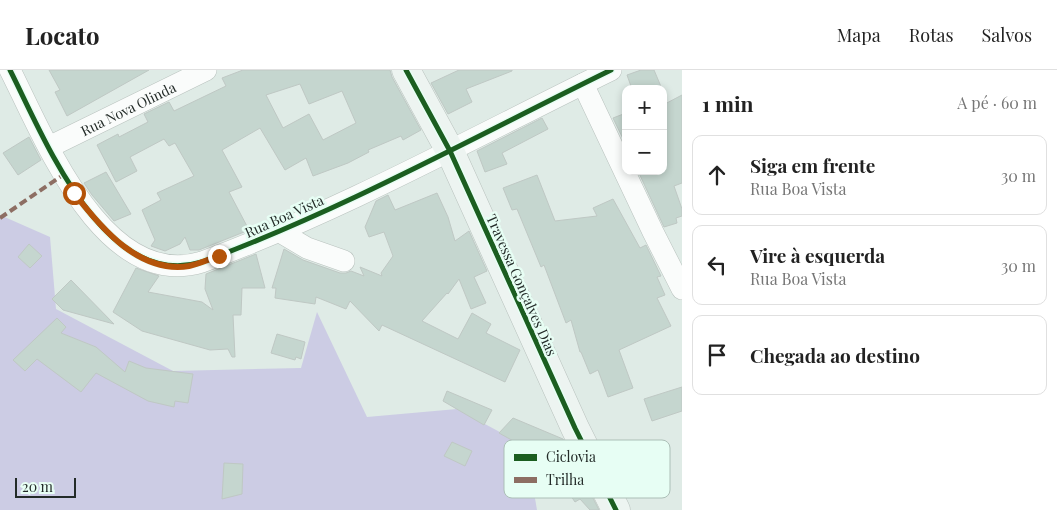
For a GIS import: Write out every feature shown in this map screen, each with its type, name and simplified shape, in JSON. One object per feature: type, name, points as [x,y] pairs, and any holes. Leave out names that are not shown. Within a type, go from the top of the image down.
[{"type":"street","name":"Rua Boa Vista","points":[[10,70],[74,193],[103,229],[143,259],[159,265],[175,267],[190,266],[280,232],[450,151],[611,70]]},
{"type":"street","name":"Rua Nova Olinda","points":[[49,147],[206,70]]},
{"type":"street","name":"Travessa Gonçalves Dias","points":[[406,70],[450,151],[581,440]]},
{"type":"street","points":[[583,84],[682,289]]},
{"type":"street","points":[[280,232],[307,248],[344,261]]},
{"type":"street","name":"Travessa Gonçalves Dias","points":[[610,498],[616,510]]},
{"type":"shaded area","points":[[0,215],[50,237],[56,309],[173,371],[301,368],[317,312],[367,417],[457,409],[515,440],[504,440],[504,498],[535,498],[537,510],[0,510]]},
{"type":"building","points":[[49,70],[149,70],[67,116],[55,92],[60,90]]},
{"type":"building","points":[[243,70],[390,70],[421,130],[403,140],[401,136],[368,150],[369,152],[348,163],[313,176],[306,158],[285,170],[260,128],[222,150],[242,187],[229,192],[249,230],[199,250],[190,250],[185,237],[180,244],[165,251],[151,246],[155,240],[142,210],[161,200],[157,193],[194,176],[175,143],[169,146],[164,139],[130,157],[137,171],[116,182],[97,145],[118,134],[119,137],[148,122],[144,114],[169,102],[174,111],[226,86],[222,78]],"holes":[[[300,84],[309,104],[342,91],[356,123],[323,140],[309,114],[283,128],[266,95]]]},
{"type":"building","points":[[459,70],[512,71],[466,89],[472,102],[448,114],[431,83]]},
{"type":"building","points":[[641,70],[654,70],[660,85],[631,85],[627,75]]},
{"type":"building","points":[[682,95],[682,183],[674,186],[682,209],[682,216],[676,218],[677,223],[664,227],[640,175],[667,175],[667,103]]},
{"type":"building","points":[[622,115],[622,137],[613,118]]},
{"type":"building","points":[[542,118],[548,129],[502,153],[507,164],[485,172],[477,151]]},
{"type":"building","points":[[29,137],[41,160],[18,175],[3,153]]},
{"type":"building","points":[[106,172],[131,214],[114,221],[84,183]]},
{"type":"building","points":[[537,175],[555,221],[597,216],[593,208],[613,199],[640,248],[646,245],[661,276],[657,277],[665,295],[657,298],[671,326],[619,350],[633,388],[608,397],[598,370],[590,374],[580,352],[571,320],[566,323],[544,265],[541,267],[517,209],[512,210],[503,188]]},
{"type":"building","points":[[437,193],[448,217],[455,241],[469,231],[487,271],[474,277],[486,303],[471,309],[459,279],[448,294],[422,321],[458,339],[472,313],[491,324],[486,333],[520,350],[505,382],[382,325],[379,331],[350,301],[346,309],[316,297],[315,304],[275,298],[276,288],[272,288],[284,249],[303,260],[340,273],[351,271],[364,276],[360,267],[382,276],[381,273],[393,256],[384,232],[369,237],[365,227],[376,201],[388,195],[395,210]]},
{"type":"building","points":[[29,244],[42,256],[30,268],[18,257]]},
{"type":"building","points":[[256,254],[265,288],[242,288],[241,315],[233,315],[235,357],[232,357],[228,349],[210,350],[142,331],[113,312],[136,268],[159,276],[148,292],[202,302],[213,310],[205,289],[206,274]]},
{"type":"building","points":[[71,280],[114,324],[63,310],[52,299]]},
{"type":"building","points":[[57,318],[66,327],[61,333],[96,347],[125,372],[129,361],[146,368],[193,374],[188,403],[175,401],[174,407],[148,401],[96,373],[81,392],[37,359],[25,371],[13,360]]},
{"type":"building","points":[[277,334],[305,342],[301,359],[296,357],[295,360],[271,353]]},
{"type":"building","points":[[682,387],[682,411],[652,421],[644,399]]},
{"type":"building","points":[[447,391],[492,410],[484,425],[443,401]]},
{"type":"building","points":[[513,418],[564,440],[512,440],[499,433]]},
{"type":"building","points":[[452,442],[472,451],[465,466],[444,456]]},
{"type":"building","points":[[224,463],[243,464],[242,494],[222,499]]},
{"type":"building","points":[[572,498],[593,498],[599,510],[590,510],[580,499],[575,502]]},
{"type":"marked path","points":[[0,218],[63,175]]},
{"type":"cycle path","points":[[10,70],[60,168],[82,202],[107,232],[135,254],[167,265],[202,262],[255,242],[358,196],[611,70]]},
{"type":"cycle path","points":[[406,70],[450,151],[581,440]]},
{"type":"cycle path","points":[[610,498],[616,510]]},
{"type":"route","points":[[74,193],[103,229],[143,259],[159,265],[175,267],[190,266],[219,256]]}]
